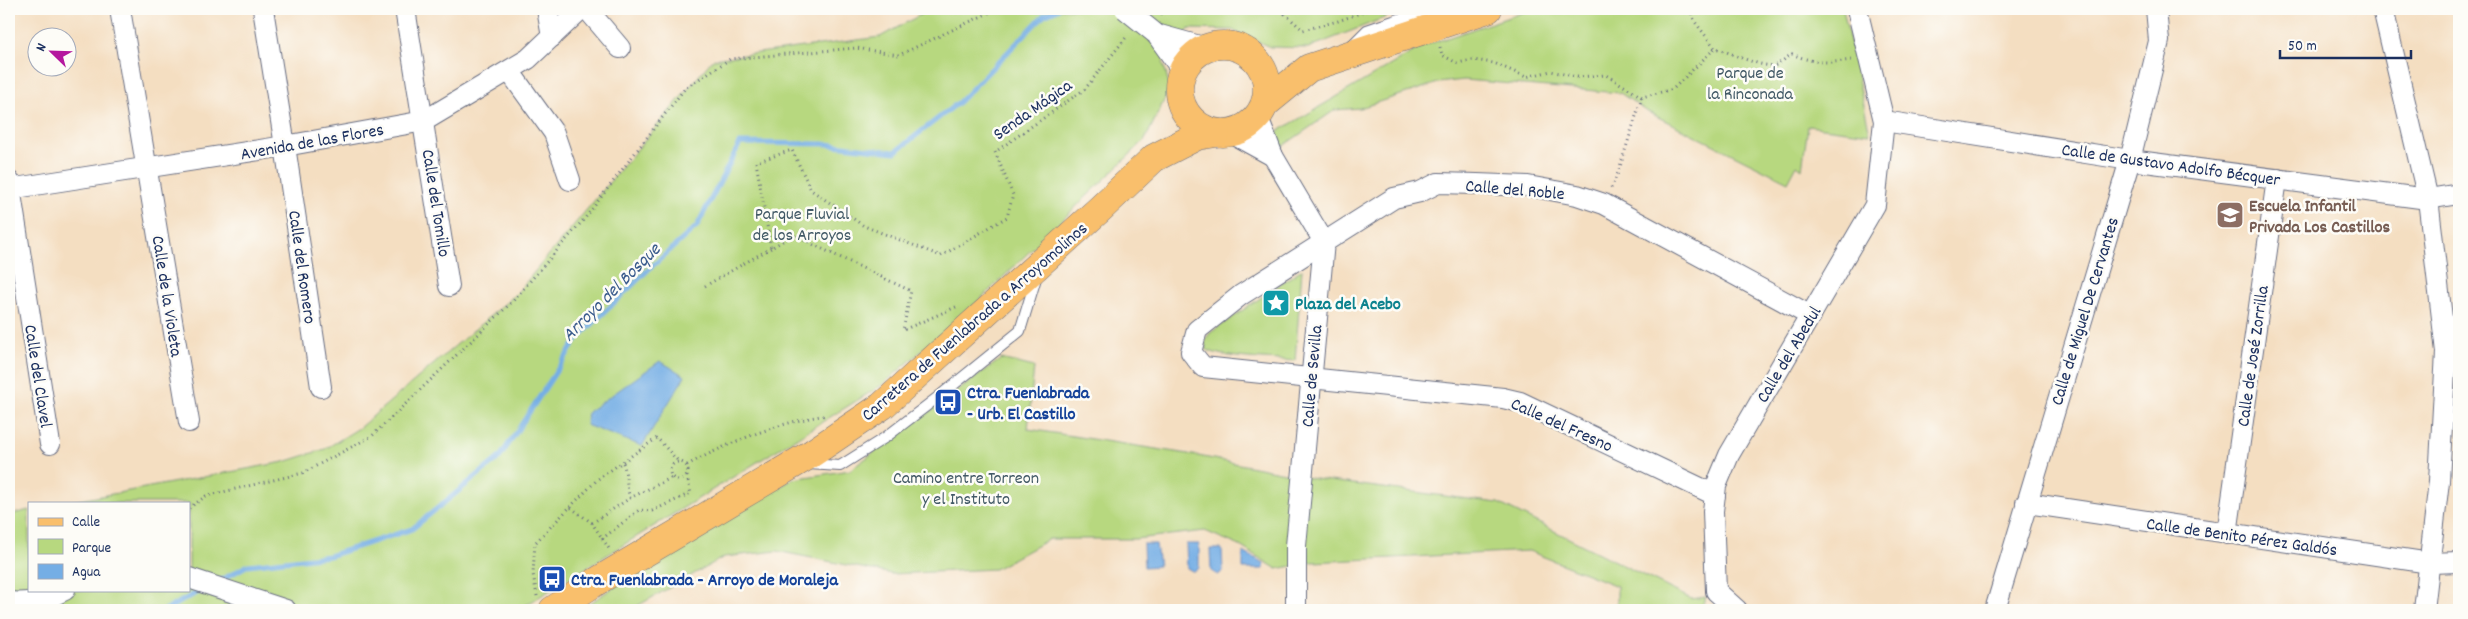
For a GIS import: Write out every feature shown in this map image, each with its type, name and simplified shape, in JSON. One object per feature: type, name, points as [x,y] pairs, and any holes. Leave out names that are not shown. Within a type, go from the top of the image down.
[{"type":"main road","points":[[1309,68],[1284,64],[1237,48],[1217,46],[1207,48],[1188,62],[1182,72],[1180,100],[1193,122],[1223,133],[1246,127],[1261,110],[1309,68],[1488,9]]},
{"type":"main road","points":[[1237,48],[1249,54],[1262,70],[1267,90],[1261,110]]},
{"type":"main road","name":"Carretera de Fuenlabrada a Arroyomolinos","points":[[1154,158],[1176,114],[1180,100]]},
{"type":"main road","name":"Carretera de Fuenlabrada a Arroyomolinos","points":[[545,605],[622,567],[797,463],[882,406],[1154,158],[1197,136],[1223,133]]},
{"type":"street","name":"Calle de la Violeta","points":[[120,9],[189,422]]},
{"type":"street","name":"Calle del Romero","points":[[263,9],[321,388]]},
{"type":"street","name":"Calle del Tomillo","points":[[405,9],[449,286]]},
{"type":"street","points":[[547,9],[552,37]]},
{"type":"street","name":"Avenida de las Flores","points":[[9,186],[146,169],[424,120],[510,72],[528,59],[581,9]]},
{"type":"street","points":[[587,9],[620,48]]},
{"type":"street","points":[[1125,9],[1155,26],[1207,48]]},
{"type":"street","points":[[1857,9],[1884,121]]},
{"type":"street","name":"Calle de Miguel De Cervantes","points":[[1995,610],[2130,160],[2159,41],[2156,9]]},
{"type":"street","points":[[2383,9],[2428,199],[2446,352],[2452,373],[2424,610]]},
{"type":"street","points":[[1155,26],[1182,72]]},
{"type":"street","points":[[510,72],[554,133],[570,180]]},
{"type":"street","points":[[1261,110],[1273,156],[1324,242],[1241,295],[1196,330],[1191,352],[1203,367],[1310,378]]},
{"type":"street","name":"Calle de Gustavo Adolfo Bécquer","points":[[1884,121],[2130,160],[2428,199],[2459,194]]},
{"type":"street","name":"Calle del Abedul","points":[[1738,610],[1716,591],[1713,511],[1715,495],[1728,455],[1875,204],[1884,121]]},
{"type":"street","points":[[1223,133],[1273,156]]},
{"type":"street","name":"Calle de José Zorrilla","points":[[2227,534],[2277,179]]},
{"type":"street","name":"Calle del Roble","points":[[1324,242],[1394,198],[1420,192],[1438,183],[1528,186],[1577,195],[1604,204],[1811,316]]},
{"type":"street","name":"Calle del Clavel","points":[[9,186],[50,444]]},
{"type":"street","name":"Calle de Sevilla","points":[[1296,610],[1296,546],[1324,242]]},
{"type":"street","name":"Calle del Fresno","points":[[1310,378],[1503,398],[1520,402],[1715,495]]},
{"type":"street","name":"Calle de Benito Pérez Galdós","points":[[2026,503],[2430,563],[2459,562]]},
{"type":"street","points":[[190,578],[286,610]]},
{"type":"street","points":[[9,602],[22,603],[49,599],[61,592]]},
{"type":"lane","points":[[797,463],[840,466],[886,436],[1020,331],[1041,262]]},
{"type":"path","points":[[190,507],[206,496],[303,473],[372,436],[512,302],[585,218],[685,88],[730,59],[856,48],[899,55],[997,9]]},
{"type":"path","points":[[1155,26],[1169,9]]},
{"type":"path","points":[[1286,9],[1285,14],[1303,30],[1338,21],[1371,9]]},
{"type":"path","points":[[1690,9],[1695,22],[1715,48],[1733,52],[1761,65],[1775,65],[1792,54],[1812,62],[1824,64],[1856,59]]},
{"type":"path","points":[[1441,24],[1442,55],[1457,63],[1473,60],[1494,63],[1526,77],[1551,71],[1577,77],[1588,74],[1606,75],[1642,96],[1673,90],[1715,48]]},
{"type":"path","name":"Senda Mágica","points":[[771,248],[756,162],[792,150],[811,190],[864,226],[941,256],[1007,217],[1012,195],[995,152],[1085,88],[1131,32]]},
{"type":"path","points":[[1604,204],[1618,173],[1642,96]]},
{"type":"path","points":[[705,286],[794,235],[911,291],[903,330],[964,304],[985,313]]},
{"type":"path","points":[[545,605],[533,574],[535,543],[598,479],[657,438],[678,461],[687,464],[757,433],[807,418],[832,415]]},
{"type":"path","points":[[673,478],[670,467],[678,461]]},
{"type":"path","points":[[623,463],[630,498]]},
{"type":"path","points":[[687,464],[689,470],[687,476],[695,501]]},
{"type":"path","points":[[592,524],[630,498],[673,478],[679,480],[687,476]]},
{"type":"path","points":[[602,539],[639,510],[652,511],[691,493]]},
{"type":"path","points":[[570,507],[592,524],[622,567]]},
{"type":"green space","name":"Parque Fluvial de los Arroyos","points":[[931,9],[1407,9],[1308,48],[1270,47],[1232,30],[1189,29],[1163,62],[1170,88],[1145,140],[968,311],[882,385],[518,610],[9,610],[9,515],[28,510],[28,592],[190,592],[190,502],[69,502],[284,462],[325,449],[359,428],[516,294],[713,59],[880,37]]},
{"type":"green space","name":"Parque de la Rinconada","points":[[1533,9],[1843,9],[1870,134],[1808,126],[1802,169],[1797,165],[1788,182],[1648,112],[1620,93],[1464,80],[1438,83],[1360,108],[1335,110],[1280,148],[1275,133],[1423,46]]},
{"type":"green space","name":"Plaza del Acebo","points":[[1302,269],[1295,361],[1235,357],[1206,349],[1205,340],[1210,333]]},
{"type":"green space","name":"Camino entre Torreon y el Instituto","points":[[1001,359],[1034,367],[1028,429],[1188,454],[1315,479],[1498,503],[1691,599],[1706,597],[1700,610],[1617,610],[1617,586],[1529,551],[1313,562],[1277,569],[1240,546],[1205,531],[1135,539],[1049,539],[995,569],[892,574],[777,551],[724,557],[630,610],[580,610],[627,578],[793,479],[850,470]]},
{"type":"water","points":[[660,361],[685,376],[642,446],[586,425],[588,412]]},
{"type":"water","points":[[1143,544],[1156,544],[1159,566],[1144,567]]},
{"type":"water","points":[[1186,544],[1199,544],[1199,568],[1194,572],[1187,568]]},
{"type":"water","points":[[1210,549],[1222,549],[1223,571],[1218,575],[1211,571]]},
{"type":"water","points":[[1243,552],[1264,563],[1264,569],[1243,569]]},
{"type":"waterway","name":"Arroyo del Bosque","points":[[218,582],[248,565],[329,556],[412,529],[500,457],[578,338],[648,270],[697,226],[740,143],[826,144],[895,152],[959,102],[1044,15],[1058,9]]},
{"type":"waterway","name":"Arroyo del Bosque","points":[[165,610],[204,589]]},
{"type":"place","name":"Escuela Infantil Privada Los Castillos","points":[[2230,215]]},
{"type":"place","name":"Plaza del Acebo","points":[[1276,303]]},
{"type":"place","name":"Ctra. Fuenlabrada - Urb. El Castillo","points":[[948,402]]},
{"type":"place","name":"Ctra. Fuenlabrada - Arroyo de Moraleja","points":[[552,579]]}]
